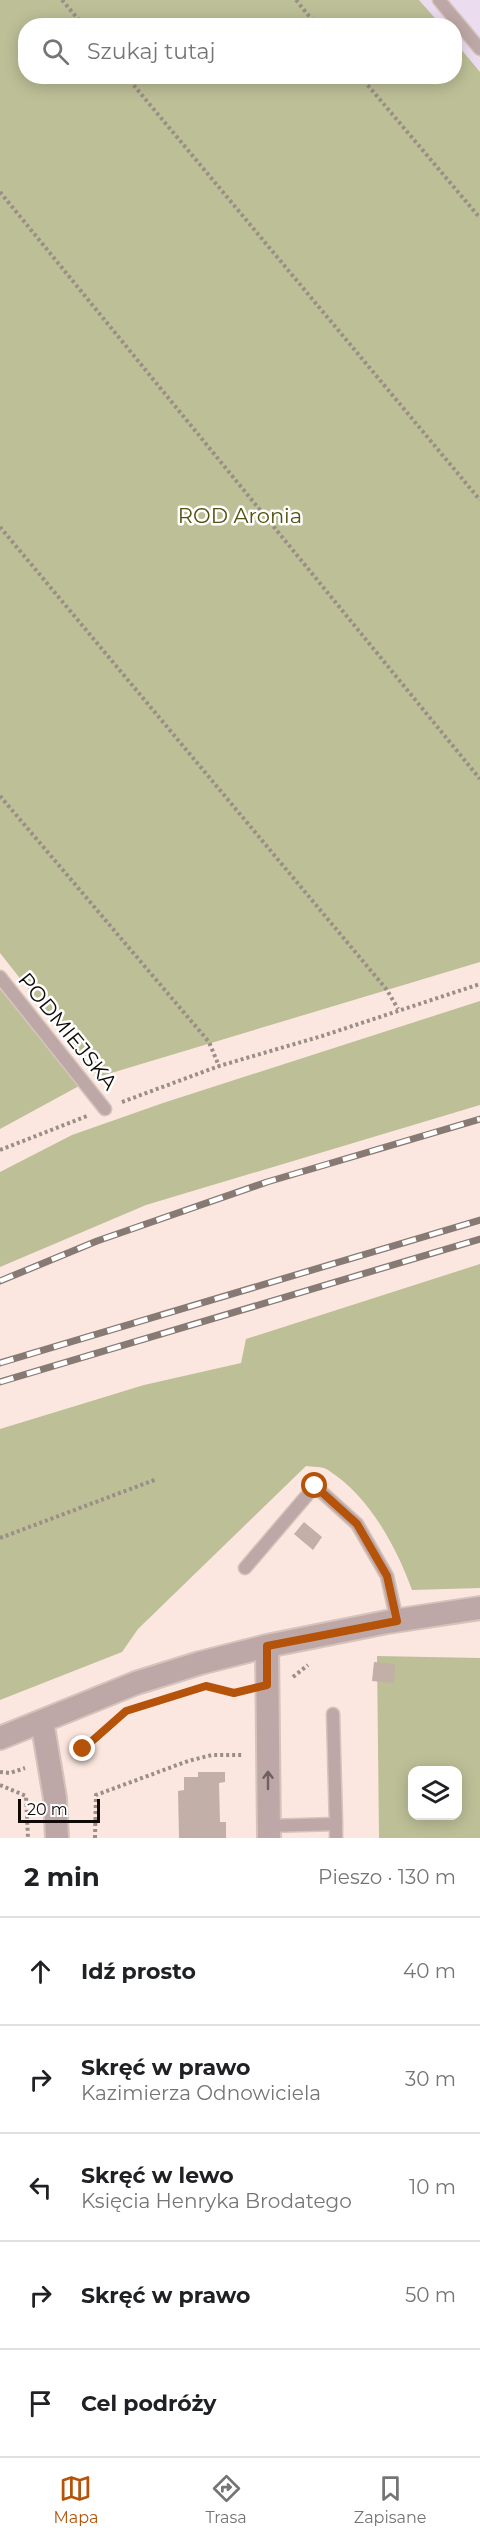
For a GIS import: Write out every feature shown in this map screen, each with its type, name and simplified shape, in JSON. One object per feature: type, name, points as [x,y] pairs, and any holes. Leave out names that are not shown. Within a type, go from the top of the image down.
[{"type":"street","points":[[0,1738],[136,1683],[200,1663],[267,1646],[480,1608]]},
{"type":"street","points":[[267,1646],[269,1832]]},
{"type":"street","points":[[42,1721],[55,1798],[57,1838]]},
{"type":"lane","points":[[439,0],[454,18]]},
{"type":"lane","points":[[462,27],[480,49]]},
{"type":"lane","name":"PODMIEJSKA","points":[[0,977],[105,1109]]},
{"type":"lane","points":[[245,1568],[315,1486],[357,1524],[387,1576],[397,1621]]},
{"type":"lane","points":[[333,1714],[336,1838]]},
{"type":"lane","points":[[269,1832],[336,1824]]},
{"type":"path","points":[[62,0],[77,18]]},
{"type":"path","points":[[296,0],[311,18]]},
{"type":"path","points":[[133,84],[480,500]]},
{"type":"path","points":[[367,84],[480,218]]},
{"type":"path","points":[[0,192],[480,779]]},
{"type":"path","points":[[0,527],[387,990],[398,1009]]},
{"type":"path","points":[[0,796],[208,1042],[219,1066],[322,1036],[398,1009],[480,984]]},
{"type":"path","points":[[0,1538],[157,1479]]},
{"type":"path","points":[[206,1686],[234,1693],[289,1680],[314,1660]]},
{"type":"path","points":[[0,1772],[10,1773],[83,1749],[118,1719]]},
{"type":"path","points":[[95,1838],[96,1795],[188,1761],[212,1755],[245,1755]]},
{"type":"path","points":[[0,1785],[26,1796],[28,1838]]},
{"type":"shaded area","points":[[419,0],[480,0],[480,72],[462,50],[462,18],[435,18]]},
{"type":"green space","name":"ROD Aronia","points":[[0,0],[419,0],[435,18],[18,18],[18,84],[462,84],[462,50],[480,72],[480,962],[98,1077],[0,953]]},
{"type":"green space","points":[[0,989],[79,1086],[0,1129]]},
{"type":"green space","points":[[480,1001],[480,1105],[146,1205],[0,1267],[0,1172],[72,1135],[163,1103]]},
{"type":"green space","points":[[480,1264],[480,1588],[412,1590],[398,1556],[368,1508],[343,1481],[328,1470],[306,1466],[138,1629],[122,1652],[0,1700],[0,1429],[144,1385],[241,1363],[246,1339]]},
{"type":"green space","points":[[377,1656],[480,1658],[480,1838],[379,1838]]},
{"type":"building","points":[[304,1522],[322,1537],[313,1550],[294,1534]]},
{"type":"building","points":[[374,1662],[395,1664],[394,1683],[372,1681]]},
{"type":"building","points":[[198,1772],[225,1772],[225,1782],[219,1783],[220,1822],[226,1822],[226,1838],[179,1838],[178,1791],[184,1790],[184,1777],[198,1777]]},
{"type":"railway","points":[[0,1281],[97,1241],[267,1182],[480,1119]]},
{"type":"railway","points":[[0,1363],[480,1220]]},
{"type":"railway","points":[[0,1382],[480,1239]]},
{"type":"route","points":[[83,1749],[126,1711],[206,1686],[234,1693],[267,1685],[267,1646],[397,1621],[387,1576],[357,1524],[315,1486]]}]
